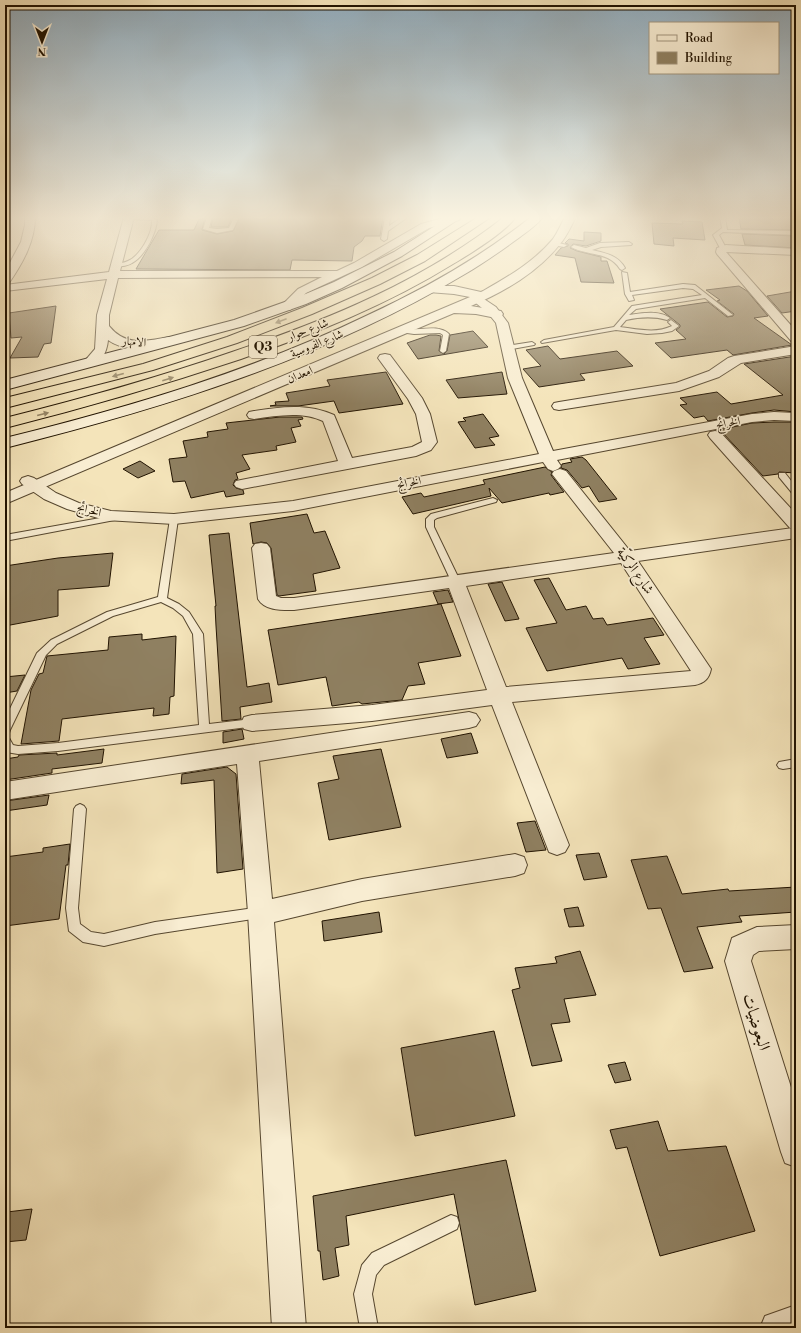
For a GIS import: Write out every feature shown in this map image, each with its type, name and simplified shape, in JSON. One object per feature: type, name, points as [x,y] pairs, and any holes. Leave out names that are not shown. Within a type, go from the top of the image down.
[{"type":"highway","name":"شارع حوار","points":[[5,403],[148,367],[232,340],[307,311],[380,279]]},
{"type":"highway","name":"شارع حوار","points":[[5,423],[164,380],[249,352],[328,322],[398,290],[418,279]]},
{"type":"highway","points":[[5,438],[118,408],[205,381],[383,314]]},
{"type":"highway","points":[[5,390],[168,347],[239,323]]},
{"type":"street","points":[[5,288],[59,279]]},
{"type":"street","name":"الامهار","points":[[90,363],[98,355],[101,349],[102,326],[113,279]]},
{"type":"street","points":[[286,307],[302,291],[327,279]]},
{"type":"street","points":[[5,385],[239,323],[286,307],[349,279]]},
{"type":"street","name":"شارع الفروسية","points":[[5,443],[94,420],[235,376],[320,343],[383,314],[432,289],[450,285],[458,279]]},
{"type":"street","name":"امعدان","points":[[5,490],[31,484],[402,332],[453,310],[503,279]]},
{"type":"street","name":"امعدان","points":[[5,499],[31,484],[474,296],[506,279]]},
{"type":"street","points":[[746,279],[791,328],[796,339]]},
{"type":"street","points":[[450,285],[474,296],[499,318]]},
{"type":"street","points":[[453,310],[476,310],[499,318]]},
{"type":"street","name":"شارع الركيّة","points":[[499,318],[514,378],[553,465],[626,557],[701,669],[700,674],[695,678],[500,695]]},
{"type":"street","name":"الامهار","points":[[102,326],[112,338],[123,343],[150,344],[172,340]]},
{"type":"street","points":[[242,484],[416,452],[426,447],[430,442],[423,414],[418,402],[383,357],[367,346]]},
{"type":"street","points":[[528,411],[679,388],[714,374],[733,361],[739,359],[796,350]]},
{"type":"street","points":[[254,415],[296,410],[318,413],[329,418],[347,465]]},
{"type":"street","name":"الخرائج","points":[[31,484],[73,506],[111,516],[174,519],[293,506],[553,465],[761,417],[796,417]]},
{"type":"street","points":[[715,435],[796,524]]},
{"type":"street","points":[[260,548],[267,599],[278,604],[294,604],[796,533]]},
{"type":"street","points":[[456,581],[557,844]]},
{"type":"street","points":[[252,722],[372,713],[500,695]]},
{"type":"street","points":[[5,791],[469,720]]},
{"type":"street","points":[[247,754],[261,913],[289,1328]]},
{"type":"street","points":[[261,913],[362,890],[516,865]]},
{"type":"street","name":"البعوضيات","points":[[796,937],[758,939],[740,947],[738,961],[796,1152]]},
{"type":"street","points":[[777,1328],[796,1322]]},
{"type":"lane","points":[[625,279],[628,294],[634,307]]},
{"type":"lane","points":[[628,294],[683,286],[695,287],[730,315]]},
{"type":"lane","points":[[616,328],[634,307],[707,296]]},
{"type":"lane","points":[[544,342],[616,328],[658,332],[669,331],[676,326],[662,316],[649,315],[624,318]]},
{"type":"lane","points":[[402,332],[413,334],[442,331],[446,334],[443,351]]},
{"type":"lane","points":[[506,348],[532,344]]},
{"type":"lane","points":[[782,475],[796,492]]},
{"type":"lane","points":[[456,581],[430,527],[430,519],[434,516],[493,500]]},
{"type":"lane","points":[[5,538],[122,516]]},
{"type":"lane","points":[[162,599],[174,519]]},
{"type":"lane","points":[[5,730],[42,654],[54,642],[110,614],[162,599],[176,606],[186,614],[198,634],[204,728]]},
{"type":"lane","points":[[5,741],[10,749],[18,750],[58,747],[252,722]]},
{"type":"lane","points":[[783,765],[796,763]]},
{"type":"lane","points":[[80,809],[72,908],[74,927],[88,938],[104,940],[155,928],[261,913]]},
{"type":"lane","points":[[369,1328],[363,1294],[368,1271],[378,1259],[451,1223]]},
{"type":"building","points":[[580,279],[613,279],[614,283],[581,282]]},
{"type":"building","points":[[739,286],[747,291],[768,316],[754,318],[792,345],[733,355],[727,350],[671,358],[655,343],[686,339],[676,330],[680,327],[680,325],[660,309],[708,302],[727,317],[733,316],[734,314],[717,301],[720,300],[706,290]]},
{"type":"building","points":[[796,291],[796,311],[782,313],[767,296]]},
{"type":"building","points":[[56,306],[51,343],[44,344],[38,357],[10,358],[22,337],[11,338],[9,313]]},
{"type":"building","points":[[473,331],[488,347],[418,359],[407,343],[430,335],[441,336],[439,351],[444,354],[447,351],[450,335]]},
{"type":"building","points":[[548,346],[560,359],[617,351],[633,366],[580,374],[585,380],[539,387],[523,369],[541,366],[526,350]]},
{"type":"building","points":[[796,356],[796,412],[774,410],[708,421],[704,416],[694,418],[680,405],[687,404],[680,398],[717,392],[731,404],[783,395],[744,364]]},
{"type":"building","points":[[386,372],[403,404],[339,413],[334,401],[298,406],[270,406],[276,405],[275,402],[289,401],[286,393],[330,386],[327,380]]},
{"type":"building","points":[[502,372],[507,394],[458,398],[446,380]]},
{"type":"building","points":[[483,414],[499,436],[489,438],[495,445],[475,448],[458,422],[466,421],[463,418]]},
{"type":"building","points":[[280,417],[302,417],[303,419],[298,420],[301,426],[291,428],[296,442],[276,446],[277,450],[242,455],[250,469],[236,473],[238,479],[235,480],[233,485],[236,488],[243,490],[244,494],[226,497],[224,491],[191,498],[185,481],[173,482],[169,459],[187,457],[183,441],[208,437],[207,432],[228,429],[226,423]]},
{"type":"building","points":[[796,422],[796,473],[779,472],[778,474],[763,476],[721,431],[718,430],[752,423]]},
{"type":"building","points":[[582,457],[617,499],[599,502],[589,486],[582,488],[567,470],[561,468],[562,464],[572,462],[570,459]]},
{"type":"building","points":[[140,461],[155,471],[138,478],[123,469]]},
{"type":"building","points":[[545,467],[552,472],[551,475],[564,492],[550,495],[549,493],[502,503],[489,488],[491,496],[413,514],[402,497],[421,493],[424,497],[485,484],[483,480]]},
{"type":"building","points":[[307,514],[314,533],[325,531],[340,568],[313,574],[316,591],[279,596],[277,595],[271,548],[267,543],[261,542],[253,544],[250,523]]},
{"type":"building","points":[[229,533],[247,687],[269,683],[272,702],[240,707],[241,719],[222,721],[216,606],[209,535]]},
{"type":"building","points":[[113,553],[109,586],[58,590],[58,616],[5,626],[5,566],[58,558]]},
{"type":"building","points":[[549,578],[566,610],[586,606],[593,619],[603,618],[607,625],[653,618],[664,635],[644,638],[660,664],[628,669],[622,658],[547,671],[526,628],[557,623],[534,580]]},
{"type":"building","points":[[502,582],[519,619],[505,621],[488,584]]},
{"type":"building","points":[[448,590],[453,602],[438,604],[433,592]]},
{"type":"building","points":[[441,604],[461,656],[418,663],[425,684],[408,686],[402,700],[362,704],[359,702],[332,706],[326,677],[278,685],[268,630]]},
{"type":"building","points":[[142,634],[142,640],[176,636],[174,696],[170,697],[169,714],[153,716],[154,708],[62,719],[59,741],[21,744],[31,690],[39,674],[43,673],[47,656],[108,650],[109,637]]},
{"type":"building","points":[[25,675],[17,691],[5,693],[5,677]]},
{"type":"building","points":[[242,729],[244,739],[223,743],[223,732]]},
{"type":"building","points":[[471,733],[478,753],[447,758],[441,739]]},
{"type":"building","points":[[104,749],[102,763],[52,769],[52,773],[5,780],[5,759],[18,757],[19,755],[57,753],[57,755]]},
{"type":"building","points":[[381,749],[401,827],[329,840],[318,783],[339,779],[333,756]]},
{"type":"building","points":[[227,767],[236,774],[243,869],[217,873],[214,780],[181,784],[182,774]]},
{"type":"building","points":[[49,795],[47,805],[5,811],[5,801]]},
{"type":"building","points":[[535,821],[546,850],[526,852],[517,823]]},
{"type":"building","points":[[70,844],[59,919],[5,926],[5,857],[43,852],[43,848]]},
{"type":"building","points":[[599,853],[607,877],[584,880],[576,855]]},
{"type":"building","points":[[667,856],[682,894],[728,889],[729,891],[796,887],[796,912],[739,916],[742,922],[697,927],[713,968],[684,972],[661,908],[648,909],[631,860]]},
{"type":"building","points":[[578,907],[584,926],[569,927],[564,909]]},
{"type":"building","points":[[379,912],[382,932],[324,941],[322,921]]},
{"type":"building","points":[[580,951],[596,995],[564,999],[570,1022],[551,1024],[562,1061],[532,1066],[512,990],[520,988],[515,968],[557,963],[555,957]]},
{"type":"building","points":[[494,1031],[515,1116],[415,1136],[401,1048]]},
{"type":"building","points":[[625,1062],[631,1080],[615,1083],[608,1065]]},
{"type":"building","points":[[658,1121],[668,1151],[726,1146],[755,1231],[660,1256],[627,1147],[616,1149],[610,1130]]},
{"type":"building","points":[[506,1160],[536,1291],[475,1305],[454,1194],[346,1216],[349,1245],[335,1248],[339,1276],[323,1280],[320,1251],[318,1251],[313,1196]]},
{"type":"building","points":[[32,1209],[26,1240],[5,1242],[5,1223],[7,1212]]}]
